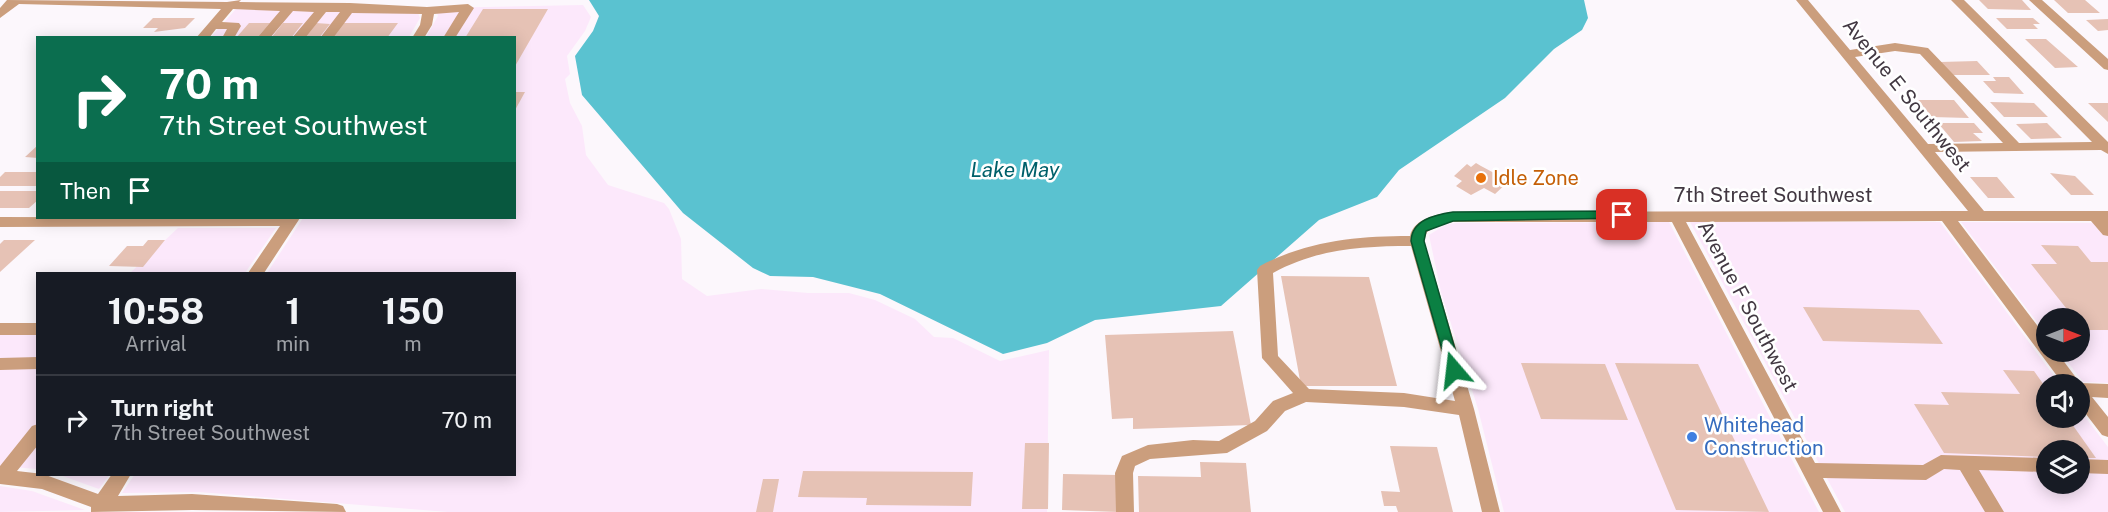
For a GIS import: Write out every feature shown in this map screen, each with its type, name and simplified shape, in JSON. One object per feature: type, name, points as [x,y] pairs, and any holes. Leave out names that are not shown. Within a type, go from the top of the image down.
[{"type":"street","points":[[0,14],[14,0],[233,2],[290,7],[427,10],[468,8],[450,36]]},
{"type":"street","name":"Avenue E Southwest","points":[[1803,0],[1980,216]]},
{"type":"street","points":[[1957,0],[2107,148]]},
{"type":"street","points":[[2035,0],[2108,66]]},
{"type":"street","points":[[203,36],[233,2]]},
{"type":"street","points":[[265,36],[290,7]]},
{"type":"street","points":[[300,36],[324,7]]},
{"type":"street","points":[[328,36],[350,8]]},
{"type":"street","points":[[419,36],[428,23],[427,10]]},
{"type":"street","points":[[212,25],[235,26],[229,36]]},
{"type":"street","points":[[1846,55],[1882,47],[1907,46],[1924,51],[2015,147]]},
{"type":"street","points":[[1923,148],[2107,148]]},
{"type":"street","name":"7th Street Southwest","points":[[1418,241],[1418,232],[1438,219],[1466,216],[2102,216]]},
{"type":"street","name":"Avenue F Southwest","points":[[1676,216],[1832,512]]},
{"type":"street","points":[[1946,216],[2036,335]]},
{"type":"street","points":[[2102,216],[2108,231]]},
{"type":"street","points":[[0,222],[34,218]]},
{"type":"street","points":[[257,272],[292,219]]},
{"type":"street","points":[[1305,395],[1270,358],[1265,270],[1276,263],[1347,242],[1418,241],[1466,409],[1491,512]]},
{"type":"street","points":[[0,328],[36,329]]},
{"type":"street","points":[[0,364],[36,363]]},
{"type":"street","points":[[2090,392],[2108,391]]},
{"type":"street","points":[[1125,512],[1124,473],[1128,461],[1148,452],[1193,447],[1221,448],[1261,426],[1279,406],[1305,395],[1404,400],[1466,409]]},
{"type":"street","points":[[2090,406],[2108,430]]},
{"type":"street","points":[[2,476],[36,434]]},
{"type":"street","points":[[1810,470],[1926,473],[1941,462],[2036,465]]},
{"type":"street","points":[[1965,463],[1995,512]]},
{"type":"street","points":[[2090,466],[2108,467]]},
{"type":"street","points":[[2,476],[43,482],[100,508],[192,502],[336,512]]},
{"type":"street","points":[[100,508],[121,476]]},
{"type":"shaded area","points":[[583,5],[591,17],[585,31],[567,56],[570,74],[565,79],[570,103],[582,126],[586,155],[608,185],[664,203],[669,209],[681,239],[682,279],[707,296],[761,289],[808,293],[849,293],[875,300],[915,319],[934,337],[953,338],[1000,361],[1049,350],[1047,512],[448,512],[199,492],[122,493],[134,476],[516,476],[516,272],[268,272],[302,219],[516,219],[516,36],[427,36],[438,16],[435,8]]},
{"type":"shaded area","points":[[236,9],[418,13],[420,18],[410,36],[212,36]]},
{"type":"shaded area","points":[[1669,222],[1819,512],[1504,512],[1478,409],[1441,292],[1429,235],[1445,225],[1456,223]]},
{"type":"shaded area","points":[[1690,222],[1940,222],[2036,352],[2036,362],[2044,362],[2053,374],[2036,374],[2036,428],[2090,428],[2090,423],[2108,447],[2108,512],[1845,512]]},
{"type":"shaded area","points":[[1961,222],[2108,223],[2108,383],[2090,382],[2090,374],[2077,374],[2068,362],[2090,362],[2090,308],[2036,308],[2036,321]]},
{"type":"shaded area","points":[[178,228],[276,228],[246,272],[131,272]]},
{"type":"shaded area","points":[[0,330],[36,330],[36,469],[0,466]]},
{"type":"shaded area","points":[[63,476],[109,476],[99,489]]},
{"type":"shaded area","points":[[0,486],[32,491],[85,510],[0,512]]},
{"type":"water","name":"Lake May","points":[[589,0],[1584,0],[1588,18],[1582,30],[1554,49],[1505,98],[1399,170],[1377,197],[1319,220],[1221,306],[1095,320],[1047,343],[1003,354],[880,294],[813,277],[770,276],[753,268],[683,213],[582,95],[575,56],[593,31],[599,16]]},
{"type":"building","points":[[1979,0],[2022,0],[2031,10],[1988,9]]},
{"type":"building","points":[[2054,0],[2085,0],[2100,13],[2068,13]]},
{"type":"building","points":[[483,9],[548,9],[516,65],[516,36],[466,36]]},
{"type":"building","points":[[153,18],[195,18],[185,28],[154,32],[158,28],[143,28]]},
{"type":"building","points":[[1996,18],[2033,18],[2040,24],[2033,24],[2038,29],[2007,29]]},
{"type":"building","points":[[2108,19],[2108,30],[2098,31],[2086,20]]},
{"type":"building","points":[[249,23],[270,23],[259,36],[238,36]]},
{"type":"building","points":[[283,23],[303,23],[293,36],[273,36]]},
{"type":"building","points":[[316,23],[330,24],[321,36],[306,36]]},
{"type":"building","points":[[342,23],[398,23],[388,36],[332,36]]},
{"type":"building","points":[[2025,39],[2046,39],[2078,67],[2055,68]]},
{"type":"building","points":[[1977,61],[1990,75],[1953,75],[1940,62]]},
{"type":"building","points":[[1993,77],[2009,77],[2024,94],[1994,93],[1983,81],[1996,81]]},
{"type":"building","points":[[516,92],[525,92],[516,108]]},
{"type":"building","points":[[1918,100],[1954,100],[1969,118],[1932,117]]},
{"type":"building","points":[[1990,102],[2034,103],[2048,117],[2004,117]]},
{"type":"building","points":[[2088,103],[2108,103],[2108,122]]},
{"type":"building","points":[[1938,123],[1974,123],[1983,133],[1973,133],[1982,141],[1954,142]]},
{"type":"building","points":[[2047,123],[2062,138],[2031,139],[2016,124]]},
{"type":"building","points":[[36,147],[36,158],[25,157]]},
{"type":"building","name":"Idle Zone","points":[[1476,163],[1509,181],[1495,194],[1484,188],[1471,195],[1456,186],[1462,181],[1454,176],[1467,164],[1471,167]]},
{"type":"building","points":[[5,172],[36,172],[36,186],[0,186],[0,177]]},
{"type":"building","points":[[2050,173],[2075,176],[2094,195],[2071,195]]},
{"type":"building","points":[[1970,177],[1997,177],[2015,198],[1988,198]]},
{"type":"building","points":[[0,191],[36,191],[36,202],[29,208],[0,208]]},
{"type":"building","points":[[4,240],[35,240],[0,272],[0,244]]},
{"type":"building","points":[[148,240],[165,240],[143,267],[109,266],[127,246],[143,246]]},
{"type":"building","points":[[2041,245],[2078,246],[2091,262],[2108,262],[2108,330],[2090,330],[2090,308],[2066,308],[2031,264],[2057,264]]},
{"type":"building","points":[[1281,276],[1369,277],[1397,386],[1301,386]]},
{"type":"building","points":[[1803,307],[1919,310],[1943,344],[1823,341]]},
{"type":"building","points":[[1233,331],[1251,425],[1133,429],[1133,418],[1112,419],[1105,335]]},
{"type":"building","points":[[1521,363],[1605,364],[1628,420],[1541,419]]},
{"type":"building","points":[[1615,363],[1698,364],[1769,512],[1676,510]]},
{"type":"building","points":[[2003,370],[2034,371],[2036,374],[2036,428],[2075,428],[2083,440],[2036,440],[2036,457],[1944,453],[1914,404],[1949,405],[1941,392],[2020,394]]},
{"type":"building","points":[[1025,443],[1049,443],[1048,509],[1022,509]]},
{"type":"building","points":[[1390,446],[1437,447],[1453,512],[1398,512],[1396,506],[1384,506],[1381,491],[1400,492]]},
{"type":"building","points":[[2090,450],[2096,458],[2090,458]]},
{"type":"building","points":[[1200,462],[1246,463],[1251,512],[1139,512],[1138,476],[1201,477]]},
{"type":"building","points":[[803,471],[973,472],[971,506],[866,505],[867,498],[798,497]]},
{"type":"building","points":[[1063,474],[1118,475],[1118,512],[1062,510]]},
{"type":"building","points":[[763,479],[779,479],[773,512],[756,512]]},
{"type":"place","name":"Idle Zone","points":[[1481,178]]},
{"type":"place","name":"Whitehead Construction","points":[[1692,437]]},
{"type":"route","points":[[1454,370],[1430,292],[1418,241],[1418,232],[1422,228],[1438,219],[1453,217],[1622,215]]}]
